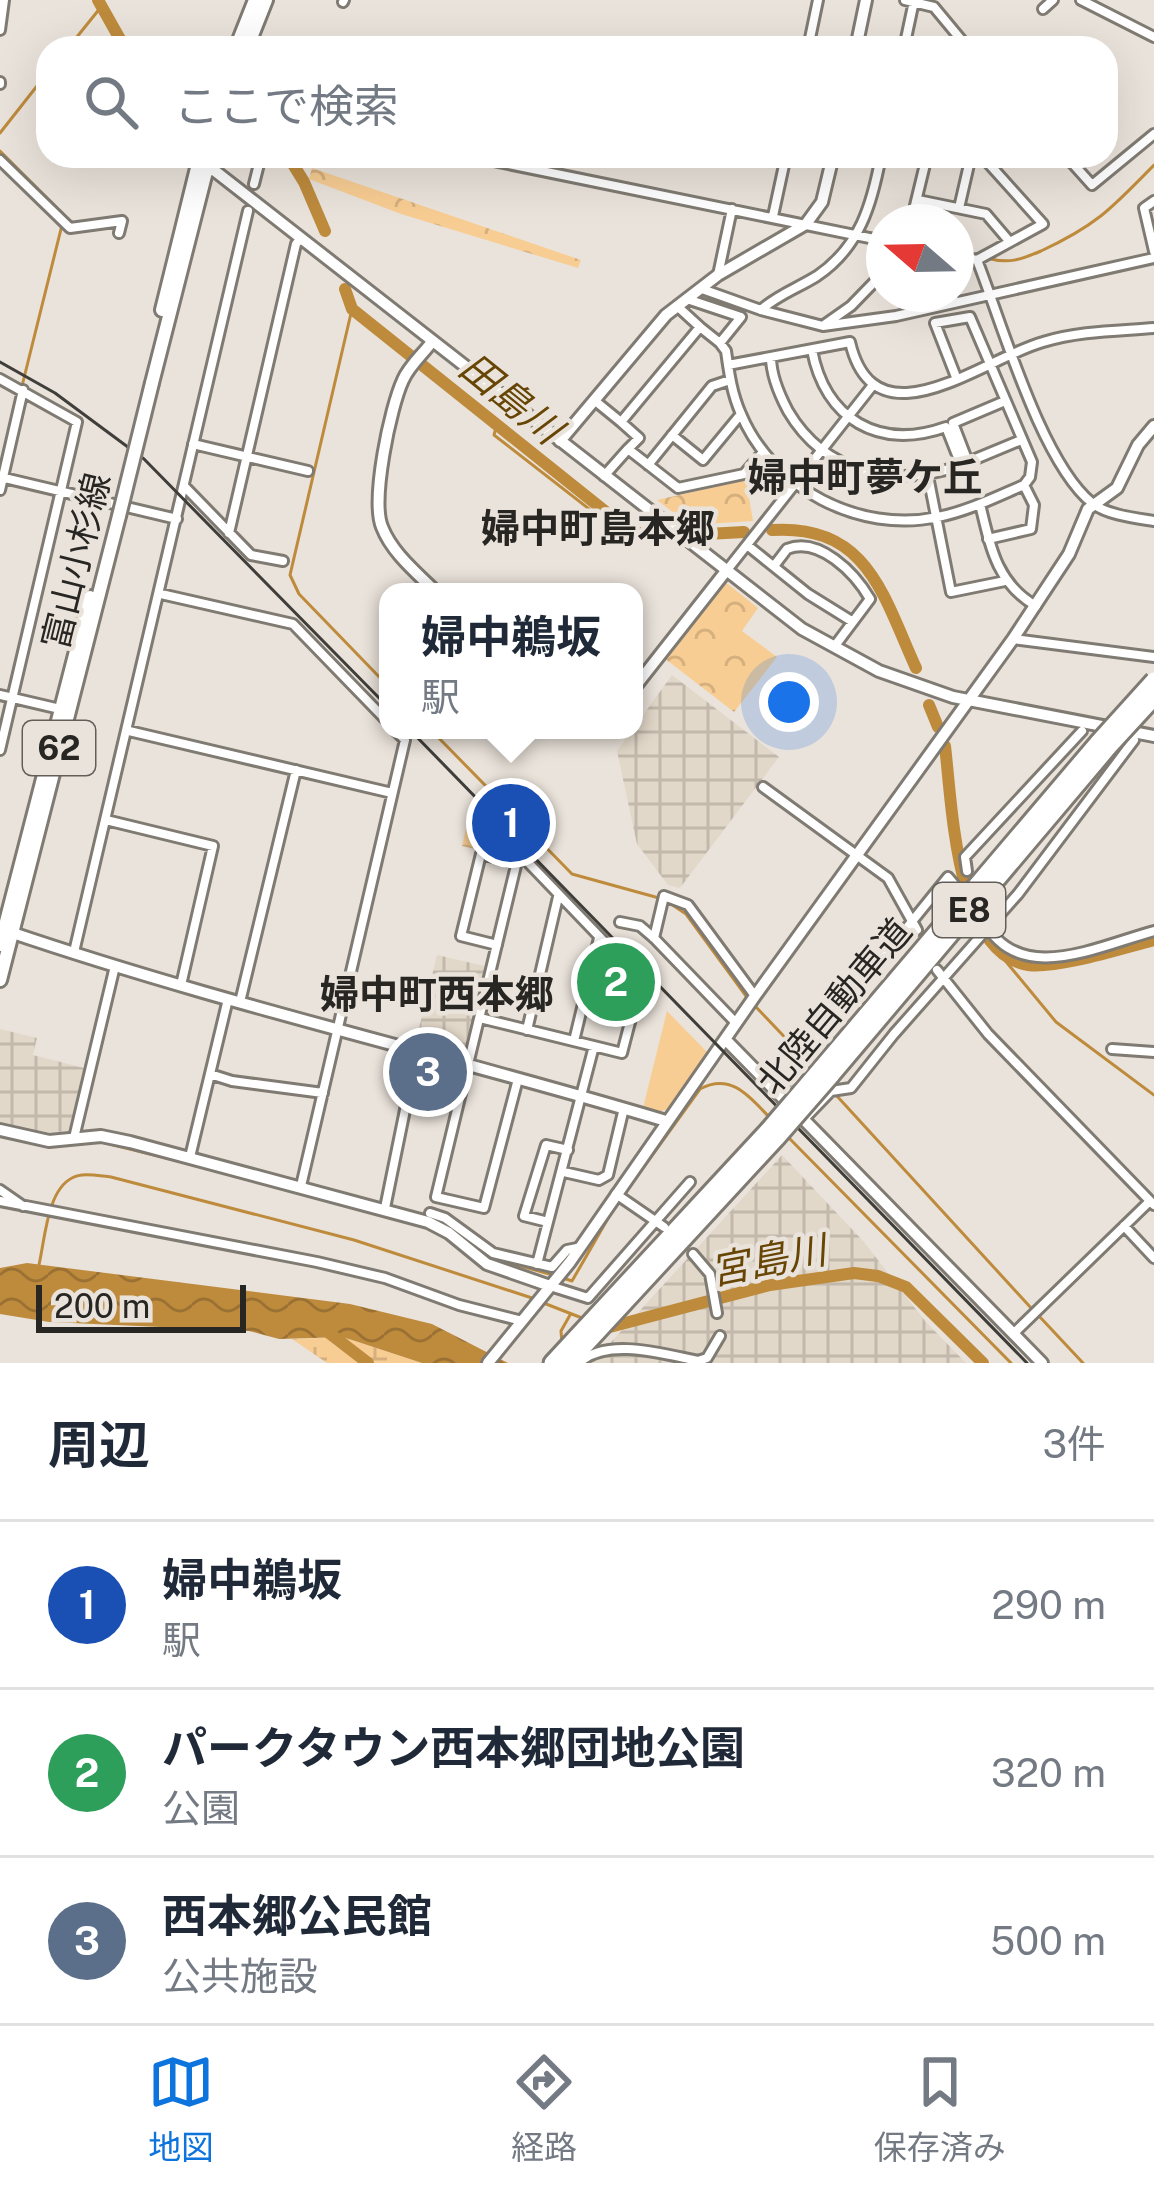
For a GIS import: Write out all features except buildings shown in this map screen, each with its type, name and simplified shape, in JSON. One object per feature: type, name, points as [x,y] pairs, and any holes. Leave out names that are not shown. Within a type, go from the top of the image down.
[{"type":"highway","name":"北陸自動車道","points":[[568,1363],[826,1072],[1154,680]]},
{"type":"highway","name":"北陸自動車道","points":[[1103,744],[1154,698]]},
{"type":"highway","name":"北陸自動車道","points":[[552,1363],[616,1306]]},
{"type":"main road","points":[[241,36],[255,0]]},
{"type":"main road","points":[[252,36],[266,0]]},
{"type":"main road","name":"富山小杉線","points":[[4,934],[202,168]]},
{"type":"main road","name":"富山小杉線","points":[[0,980],[4,934],[115,514]]},
{"type":"street","points":[[0,30],[4,0]]},
{"type":"street","points":[[810,36],[818,0]]},
{"type":"street","points":[[858,36],[866,0]]},
{"type":"street","points":[[1043,9],[1053,0]]},
{"type":"street","points":[[1080,0],[1154,37]]},
{"type":"street","points":[[906,36],[911,1],[934,7],[957,36]]},
{"type":"street","points":[[1118,164],[1154,134]]},
{"type":"street","points":[[0,160],[70,227],[122,221],[119,233]]},
{"type":"street","points":[[211,168],[802,628],[898,680],[969,701],[1154,736]]},
{"type":"street","points":[[254,184],[259,168]]},
{"type":"street","points":[[529,168],[866,237]]},
{"type":"street","points":[[773,217],[783,168]]},
{"type":"street","points":[[560,441],[682,303],[718,275],[806,224],[822,202],[830,168]]},
{"type":"street","points":[[761,310],[819,275],[858,235],[874,196],[879,168]]},
{"type":"street","points":[[917,204],[925,168]]},
{"type":"street","points":[[960,204],[968,168]]},
{"type":"street","points":[[974,259],[1043,224],[993,168]]},
{"type":"street","points":[[1077,168],[1092,185],[1113,168]]},
{"type":"street","points":[[918,200],[938,204]]},
{"type":"street","points":[[974,297],[1154,254],[1144,208],[1154,201]]},
{"type":"street","points":[[718,275],[732,209]]},
{"type":"street","points":[[74,952],[248,211]]},
{"type":"street","points":[[974,211],[986,214],[1009,242]]},
{"type":"street","points":[[229,532],[301,238]]},
{"type":"street","points":[[977,260],[1061,469],[1096,506],[1154,521]]},
{"type":"street","points":[[700,289],[823,326],[913,312]]},
{"type":"street","points":[[823,326],[866,294]]},
{"type":"street","points":[[682,303],[698,299],[741,317]]},
{"type":"street","points":[[682,303],[720,343],[741,414],[763,452],[795,482],[831,506],[852,513],[893,520],[934,518],[1024,485],[1032,462],[970,316],[935,323],[956,377]]},
{"type":"street","points":[[720,343],[741,317],[745,304]]},
{"type":"street","points":[[621,422],[700,327]]},
{"type":"street","points":[[728,365],[850,342],[859,369],[873,385],[898,395],[916,394],[1040,342],[1154,328]]},
{"type":"street","points":[[428,583],[389,542],[377,512],[377,491],[399,389],[431,343]]},
{"type":"street","points":[[771,357],[787,408],[821,449],[838,461],[872,474],[928,476],[962,465],[946,427],[920,435],[888,434],[847,416],[825,392],[812,350]]},
{"type":"street","points":[[0,379],[76,422],[0,750]]},
{"type":"street","points":[[648,465],[712,386],[730,380]]},
{"type":"street","points":[[643,677],[873,385]]},
{"type":"street","points":[[0,490],[23,390]]},
{"type":"street","points":[[594,400],[639,438],[603,477]]},
{"type":"street","points":[[1005,400],[953,423],[968,462],[1022,440]]},
{"type":"street","points":[[672,435],[704,460],[741,414]]},
{"type":"street","points":[[488,1363],[579,1248],[754,996],[969,701],[1069,554],[1088,509],[1117,488],[1138,445],[1154,426]]},
{"type":"street","points":[[193,444],[308,471]]},
{"type":"street","points":[[628,449],[678,488],[743,474],[763,452]]},
{"type":"street","points":[[928,476],[951,592],[1004,580]]},
{"type":"street","points":[[2,478],[177,519]]},
{"type":"street","points":[[988,539],[1031,529],[1034,505],[1024,485]]},
{"type":"street","points":[[184,486],[251,555],[283,561]]},
{"type":"street","points":[[980,504],[1004,580],[1036,606]]},
{"type":"street","points":[[747,544],[853,622]]},
{"type":"street","points":[[774,566],[794,545],[832,558],[853,576],[870,599],[834,647]]},
{"type":"street","points":[[161,594],[293,624],[379,713]]},
{"type":"street","points":[[1013,639],[1154,657]]},
{"type":"street","points":[[0,695],[60,709]]},
{"type":"street","points":[[129,731],[392,793]]},
{"type":"street","points":[[967,871],[965,857],[1082,731]]},
{"type":"street","points":[[301,1186],[404,739]]},
{"type":"street","points":[[804,1119],[831,1091],[851,1088],[940,975],[975,943],[1134,740]]},
{"type":"street","points":[[190,1157],[296,770]]},
{"type":"street","points":[[763,787],[888,878],[917,930]]},
{"type":"street","points":[[106,820],[213,846],[181,985]]},
{"type":"street","points":[[429,1218],[519,853],[641,980],[622,1053],[480,1018]]},
{"type":"street","points":[[497,945],[461,936],[466,915],[481,854],[517,863]]},
{"type":"street","points":[[785,1099],[808,1071],[807,1053],[814,1041],[948,877],[954,884]]},
{"type":"street","points":[[527,1030],[558,896]]},
{"type":"street","points":[[654,938],[664,896],[679,899],[754,996]]},
{"type":"street","points":[[620,922],[640,926],[654,938],[736,1023]]},
{"type":"street","points":[[986,924],[1006,947],[1034,960],[1154,931]]},
{"type":"street","points":[[971,932],[975,943]]},
{"type":"street","points":[[4,934],[667,1121]]},
{"type":"street","points":[[574,1041],[599,937]]},
{"type":"street","points":[[74,1138],[115,965]]},
{"type":"street","points":[[940,975],[988,1034],[1152,1203],[1013,1334]]},
{"type":"street","points":[[725,1039],[1042,1363]]},
{"type":"street","points":[[538,1264],[594,1046]]},
{"type":"street","points":[[385,1208],[417,1049]]},
{"type":"street","points":[[1112,1049],[1154,1052]]},
{"type":"street","points":[[210,1074],[323,1093]]},
{"type":"street","points":[[436,1197],[484,1208],[519,1076]]},
{"type":"street","points":[[564,1172],[599,1180],[608,1175],[624,1108]]},
{"type":"street","points":[[0,1130],[49,1141],[101,1136],[385,1208],[445,1218],[493,1253],[552,1268],[567,1250],[579,1248]]},
{"type":"street","points":[[548,1222],[524,1216],[529,1196],[546,1144],[568,1150]]},
{"type":"street","points":[[429,1218],[487,1264],[588,1298],[690,1182]]},
{"type":"street","points":[[0,1190],[24,1207]]},
{"type":"street","points":[[615,1194],[664,1227]]},
{"type":"street","points":[[0,1201],[385,1278],[519,1324]]},
{"type":"street","points":[[1124,1226],[1154,1258]]},
{"type":"street","points":[[693,1254],[710,1274],[717,1313]]},
{"type":"street","points":[[579,1363],[587,1355],[619,1349],[698,1361],[707,1358],[720,1336]]},
{"type":"shaded area","points":[[672,675],[779,757],[680,888],[668,885],[637,844],[617,751],[626,739],[643,739],[643,715]]},
{"type":"shaded area","points":[[437,955],[489,967],[467,1054],[416,1041]]},
{"type":"shaded area","points":[[0,1029],[37,1038],[33,1055],[88,1069],[72,1131],[35,1133],[0,1123]]},
{"type":"shaded area","points":[[782,1155],[864,1242],[925,1321],[966,1363],[592,1363]]},
{"type":"green space","points":[[312,168],[581,260],[578,268],[401,214],[309,179]]},
{"type":"green space","points":[[746,480],[753,521],[689,525],[657,500]]},
{"type":"green space","points":[[724,581],[758,608],[742,631],[777,657],[734,712],[664,658]]},
{"type":"green space","points":[[472,802],[517,850],[515,858],[462,846]]},
{"type":"green space","points":[[667,1011],[707,1052],[668,1109],[658,1112],[643,1108]]},
{"type":"green space","points":[[343,1337],[422,1363],[327,1363],[292,1339]]},
{"type":"water","points":[[27,1263],[350,1304],[432,1324],[508,1363],[422,1363],[343,1337],[279,1339],[249,1331],[49,1322],[0,1314],[0,1268]]},
{"type":"waterway","name":"田島川","points":[[98,0],[118,36]]},
{"type":"waterway","points":[[78,36],[101,7]]},
{"type":"waterway","points":[[0,133],[36,87]]},
{"type":"waterway","points":[[0,151],[64,215]]},
{"type":"waterway","points":[[986,258],[1014,260],[1060,242],[1103,214],[1154,165]]},
{"type":"waterway","name":"田島川","points":[[295,168],[325,231]]},
{"type":"waterway","points":[[621,183],[806,220]]},
{"type":"waterway","points":[[815,222],[853,230]]},
{"type":"waterway","points":[[21,390],[62,225]]},
{"type":"waterway","points":[[862,231],[866,232]]},
{"type":"waterway","name":"田島川","points":[[345,289],[352,309],[621,524],[656,536]]},
{"type":"waterway","points":[[352,309],[290,575],[299,594],[379,677]]},
{"type":"waterway","points":[[497,424],[494,435],[611,526],[621,524]]},
{"type":"waterway","name":"田島川","points":[[772,530],[804,531],[851,552],[881,591],[916,668]]},
{"type":"waterway","name":"田島川","points":[[707,534],[744,532]]},
{"type":"waterway","name":"田島川","points":[[929,705],[938,727]]},
{"type":"waterway","points":[[440,739],[572,874],[659,898]]},
{"type":"waterway","name":"田島川","points":[[945,746],[962,873],[986,934],[1004,955],[1028,965],[1056,964],[1154,940]]},
{"type":"waterway","points":[[668,902],[686,914],[749,1000]]},
{"type":"waterway","points":[[1003,958],[1056,1022],[1154,1095]]},
{"type":"waterway","points":[[756,1007],[815,1069]]},
{"type":"waterway","points":[[563,1278],[572,1281],[614,1208],[700,1089],[730,1085],[770,1118]]},
{"type":"waterway","points":[[836,1095],[1032,1309]]},
{"type":"waterway","points":[[789,1138],[1011,1363]]},
{"type":"waterway","points":[[97,1141],[199,1166]]},
{"type":"waterway","points":[[38,1269],[57,1194],[72,1178],[91,1175],[354,1240],[532,1298]]},
{"type":"waterway","points":[[434,1219],[492,1258],[553,1275]]},
{"type":"waterway","name":"宮島川","points":[[606,1328],[770,1285],[854,1273],[906,1287],[983,1363]]},
{"type":"waterway","points":[[541,1302],[582,1318]]},
{"type":"waterway","points":[[562,1344],[561,1331],[570,1315]]},
{"type":"waterway","points":[[1039,1316],[1083,1363]]},
{"type":"waterway","points":[[324,1329],[368,1363]]},
{"type":"railway","points":[[0,362],[55,393],[144,459],[379,698]]},
{"type":"railway","points":[[419,739],[1027,1363]]},
{"type":"place","name":"婦中鵜坂","points":[[511,823]]},
{"type":"place","name":"パークタウン西本郷団地公園","points":[[616,982]]},
{"type":"place","name":"西本郷公民館","points":[[428,1072]]},
{"type":"district","name":"婦中町夢ケ丘","points":[[865,477]]},
{"type":"district","name":"婦中町島本郷","points":[[598,528]]},
{"type":"district","name":"婦中町西本郷","points":[[437,994]]}]
